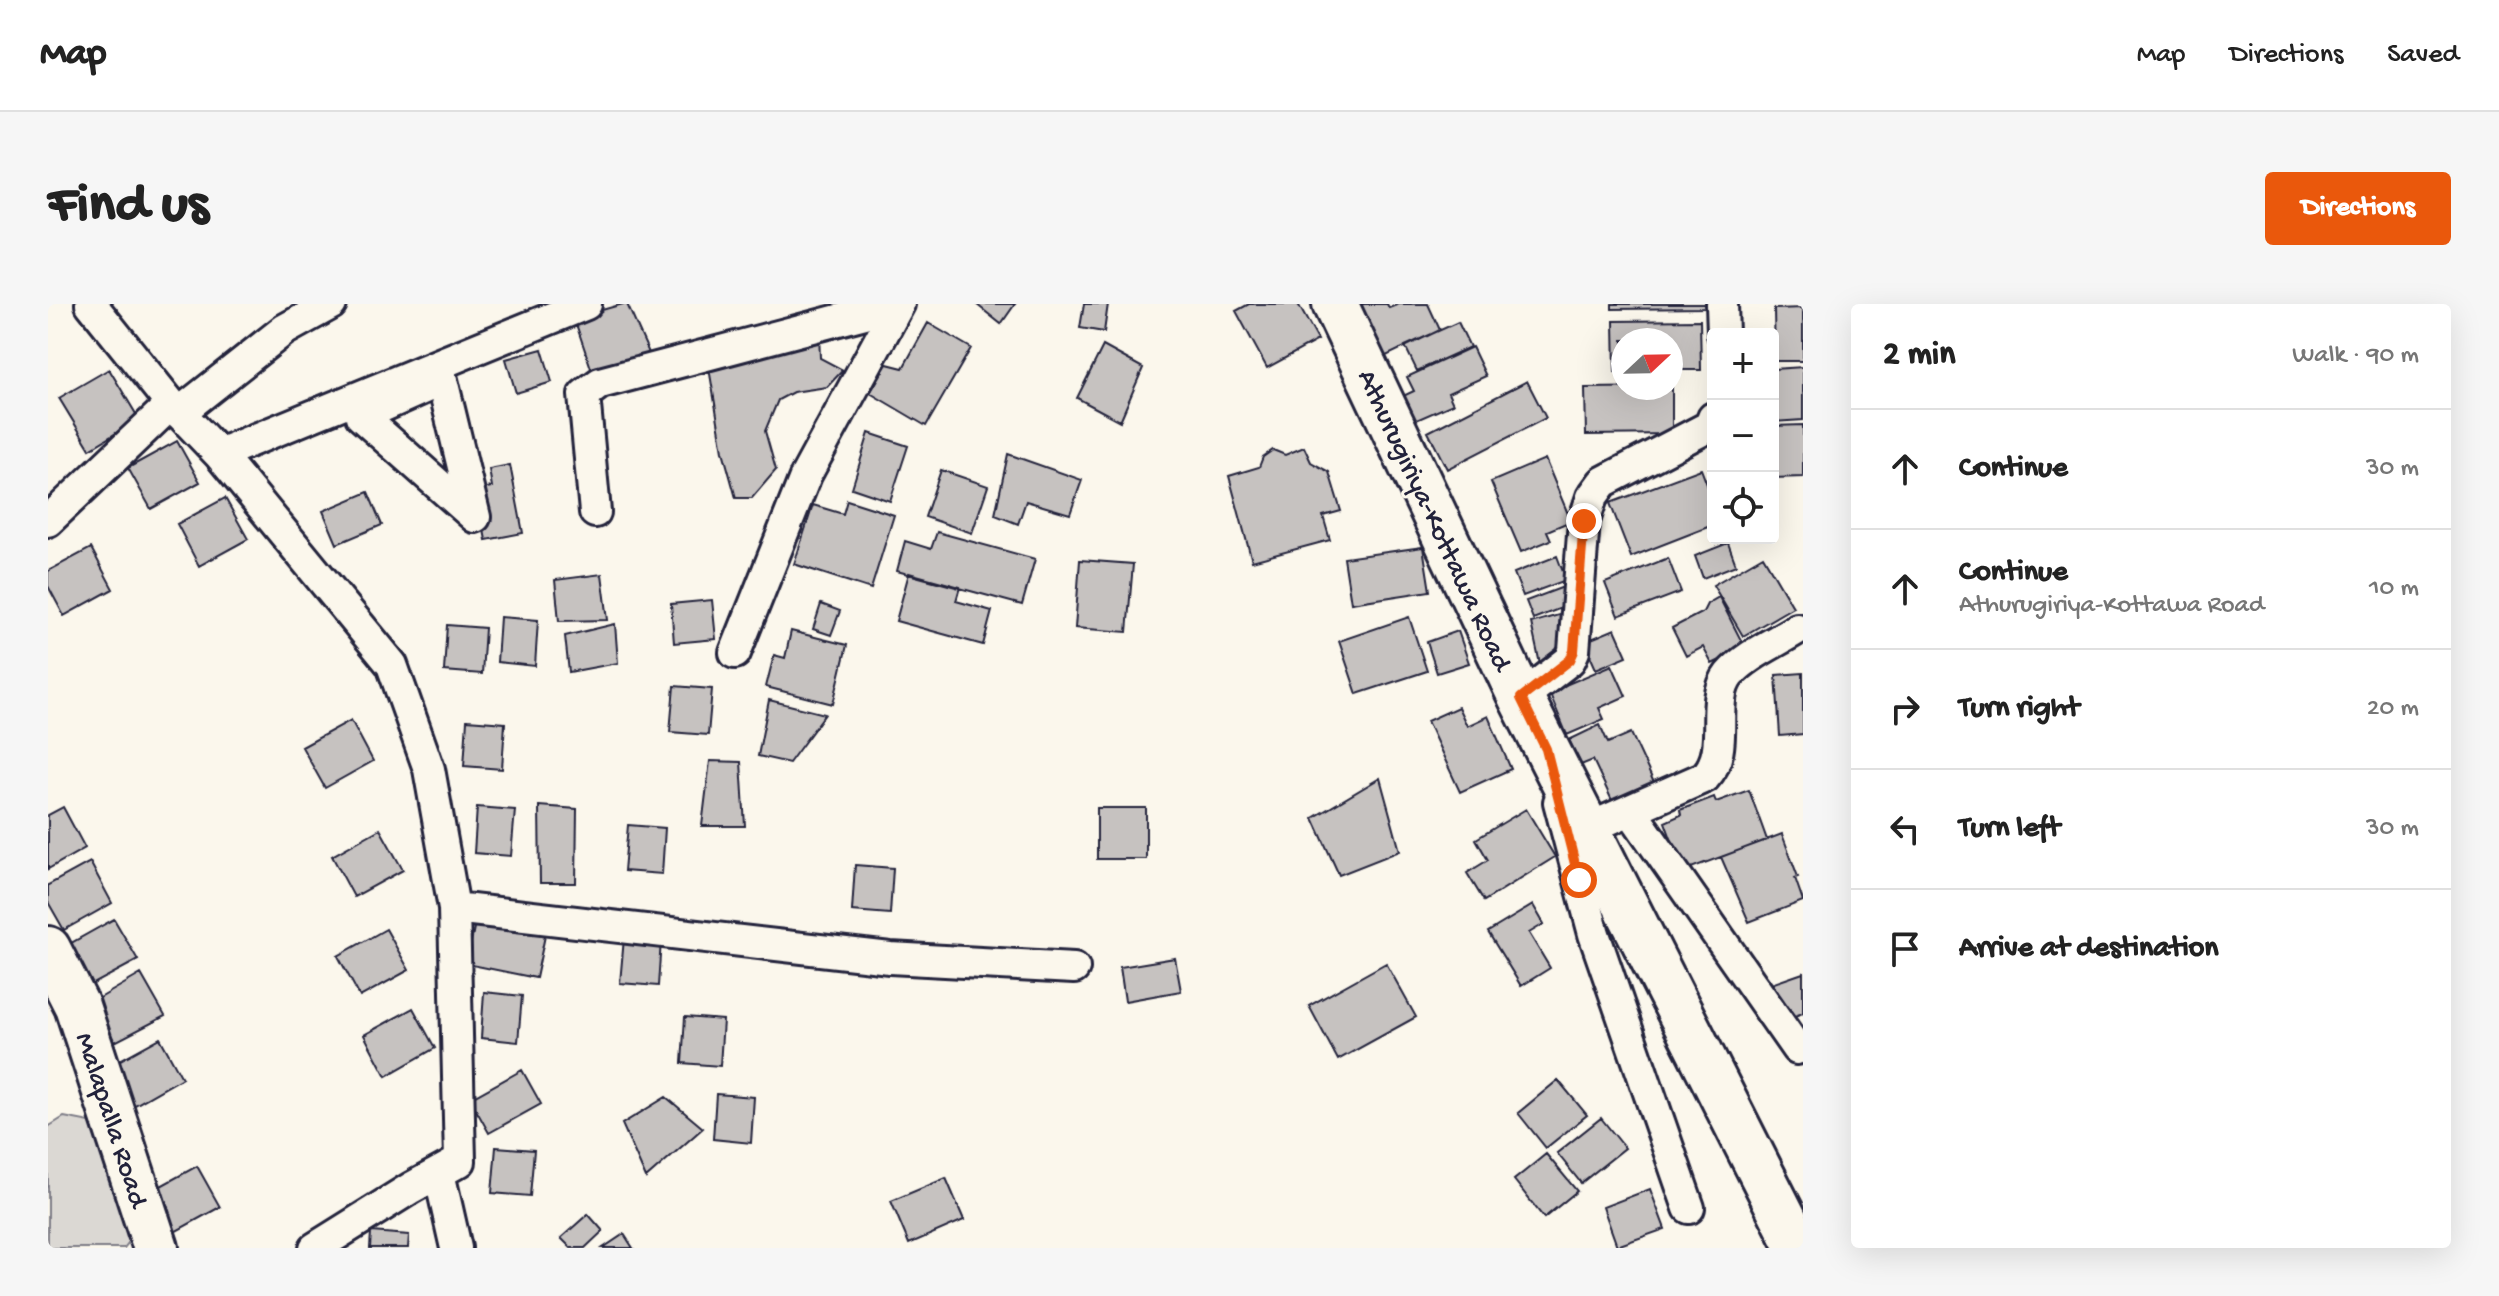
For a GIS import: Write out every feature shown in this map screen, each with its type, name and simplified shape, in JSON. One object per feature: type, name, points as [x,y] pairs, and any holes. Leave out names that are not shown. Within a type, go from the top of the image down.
[{"type":"main road","name":"Athurugiriya-Kottawa Road","points":[[1335,304],[1546,749],[1799,1248]]},
{"type":"main road","name":"Malapalla Road","points":[[48,949],[77,1006],[154,1247]]},
{"type":"street","points":[[91,304],[392,665],[429,769],[454,908],[460,1161],[315,1248]]},
{"type":"street","points":[[48,521],[175,408],[284,330],[331,304]]},
{"type":"street","points":[[219,454],[586,304]]},
{"type":"street","points":[[595,512],[584,395],[589,389],[600,383],[899,304]]},
{"type":"street","points":[[735,653],[806,475],[899,304]]},
{"type":"street","points":[[1722,304],[1723,328]]},
{"type":"street","points":[[331,408],[361,416],[475,517],[442,380],[361,416]]},
{"type":"street","points":[[1521,698],[1570,660],[1574,651],[1584,521],[1592,497],[1603,482],[1707,428]]},
{"type":"street","points":[[1587,829],[1695,783],[1715,767],[1723,688],[1728,676],[1744,661],[1797,629]]},
{"type":"street","points":[[1546,749],[1594,934],[1689,1208]]},
{"type":"street","points":[[1631,811],[1797,1049]]},
{"type":"street","points":[[454,908],[890,958],[1074,968]]},
{"type":"street","points":[[439,1173],[456,1248]]},
{"type":"shaded area","points":[[64,1117],[90,1122],[132,1238],[124,1248],[48,1248],[48,1127]]},
{"type":"building","points":[[627,304],[653,362],[593,374],[574,318]]},
{"type":"building","points":[[976,304],[1015,304],[1001,324]]},
{"type":"building","points":[[1084,304],[1108,304],[1104,332],[1080,328]]},
{"type":"building","points":[[1249,304],[1298,304],[1318,340],[1267,368],[1236,311]]},
{"type":"building","points":[[1351,304],[1387,304],[1389,308],[1399,304],[1428,304],[1440,330],[1378,360]]},
{"type":"building","points":[[1612,304],[1707,304],[1707,308],[1612,309]]},
{"type":"building","points":[[1803,308],[1803,361],[1779,361],[1779,328],[1774,328],[1774,309]]},
{"type":"building","points":[[1700,320],[1701,370],[1683,370],[1683,328],[1614,328],[1614,321]]},
{"type":"building","points":[[1458,322],[1470,347],[1417,371],[1405,346]]},
{"type":"building","points":[[928,323],[971,348],[926,426],[870,393],[887,364],[903,368]]},
{"type":"building","points":[[819,333],[820,358],[843,370],[827,387],[793,392],[778,400],[765,431],[776,470],[752,498],[736,498],[723,451],[709,368]]},
{"type":"building","points":[[1103,346],[1143,368],[1120,421],[1077,398]]},
{"type":"building","points":[[1472,347],[1486,376],[1448,393],[1453,404],[1412,422],[1401,397],[1414,391],[1407,377]]},
{"type":"building","points":[[542,349],[552,382],[516,393],[506,359]]},
{"type":"building","points":[[1803,367],[1803,420],[1779,422],[1779,369]]},
{"type":"building","points":[[109,369],[139,419],[90,449],[59,398]]},
{"type":"building","points":[[1527,381],[1546,418],[1447,469],[1428,432]]},
{"type":"building","points":[[1585,388],[1611,388],[1611,400],[1672,400],[1672,434],[1586,435]]},
{"type":"building","points":[[1803,425],[1803,477],[1779,478],[1779,426]]},
{"type":"building","points":[[869,433],[908,446],[890,501],[852,488]]},
{"type":"building","points":[[177,441],[200,482],[151,509],[128,468]]},
{"type":"building","points":[[1304,447],[1311,462],[1329,472],[1341,511],[1323,516],[1330,540],[1252,561],[1229,476],[1259,467],[1263,457],[1273,450],[1285,455]]},
{"type":"building","points":[[1008,454],[1082,480],[1070,514],[1026,501],[1018,524],[995,515]]},
{"type":"building","points":[[1545,459],[1571,521],[1547,531],[1551,540],[1521,552],[1491,482]]},
{"type":"building","points":[[510,465],[523,533],[486,540],[476,490],[492,487],[489,469]]},
{"type":"building","points":[[1701,469],[1707,484],[1707,527],[1631,557],[1610,503]]},
{"type":"building","points":[[941,470],[988,486],[972,533],[925,517]]},
{"type":"building","points":[[368,492],[382,525],[337,544],[323,511]]},
{"type":"building","points":[[225,498],[248,539],[199,566],[177,524]]},
{"type":"building","points":[[847,500],[894,515],[871,589],[794,564],[813,505],[843,514]]},
{"type":"building","points":[[937,532],[1035,559],[1022,605],[897,571],[905,541],[931,549]]},
{"type":"building","points":[[1728,544],[1736,565],[1703,578],[1695,556]]},
{"type":"building","points":[[1423,547],[1430,591],[1351,603],[1344,558]]},
{"type":"building","points":[[91,548],[113,589],[64,616],[48,586],[48,571]]},
{"type":"building","points":[[1557,556],[1566,580],[1523,596],[1514,573]]},
{"type":"building","points":[[1763,556],[1793,607],[1743,636],[1713,585]]},
{"type":"building","points":[[1668,558],[1681,592],[1618,616],[1605,583]]},
{"type":"building","points":[[1080,560],[1133,564],[1127,632],[1075,628]]},
{"type":"building","points":[[909,573],[960,587],[956,601],[992,611],[983,645],[896,621]]},
{"type":"building","points":[[602,574],[608,620],[559,621],[555,580]]},
{"type":"building","points":[[1566,586],[1564,607],[1533,619],[1526,601]]},
{"type":"building","points":[[1719,597],[1745,648],[1712,664],[1703,647],[1686,656],[1672,628],[1703,612],[1707,604]]},
{"type":"building","points":[[712,600],[716,639],[674,643],[671,604]]},
{"type":"building","points":[[821,604],[840,611],[831,635],[813,629]]},
{"type":"building","points":[[1562,614],[1562,659],[1540,664],[1531,623]]},
{"type":"building","points":[[500,617],[538,620],[535,666],[497,662]]},
{"type":"building","points":[[1409,617],[1427,671],[1357,694],[1339,641]]},
{"type":"building","points":[[615,624],[618,663],[569,672],[565,636]]},
{"type":"building","points":[[447,625],[485,628],[482,674],[444,671]]},
{"type":"building","points":[[1615,629],[1627,656],[1596,669],[1584,642]]},
{"type":"building","points":[[791,631],[847,645],[833,704],[766,687],[774,655],[785,658]]},
{"type":"building","points":[[1458,631],[1469,663],[1437,673],[1427,642]]},
{"type":"building","points":[[1612,665],[1626,696],[1599,708],[1604,719],[1567,735],[1549,692]]},
{"type":"building","points":[[1803,673],[1803,734],[1780,736],[1776,675]]},
{"type":"building","points":[[674,686],[712,689],[708,735],[670,732]]},
{"type":"building","points":[[769,700],[825,714],[789,763],[758,756]]},
{"type":"building","points":[[1458,707],[1467,726],[1488,716],[1511,769],[1460,792],[1427,721]]},
{"type":"building","points":[[351,720],[373,761],[325,788],[302,747]]},
{"type":"building","points":[[467,720],[505,723],[502,769],[464,766]]},
{"type":"building","points":[[1600,725],[1608,743],[1631,733],[1656,787],[1615,807],[1593,760],[1581,765],[1569,740]]},
{"type":"building","points":[[710,761],[741,762],[745,826],[702,826]]},
{"type":"building","points":[[1380,778],[1400,851],[1339,875],[1313,818]]},
{"type":"building","points":[[1749,790],[1767,840],[1683,871],[1665,822],[1681,815],[1680,810],[1714,797],[1716,802]]},
{"type":"building","points":[[539,806],[577,809],[576,883],[540,883]]},
{"type":"building","points":[[63,807],[85,848],[48,869],[48,815]]},
{"type":"building","points":[[477,807],[515,810],[511,856],[474,853]]},
{"type":"building","points":[[1097,808],[1146,808],[1146,859],[1097,859]]},
{"type":"building","points":[[1526,809],[1555,857],[1484,901],[1467,873],[1488,860],[1476,839]]},
{"type":"building","points":[[628,825],[665,828],[662,874],[624,871]]},
{"type":"building","points":[[380,829],[403,870],[354,897],[332,856]]},
{"type":"building","points":[[1782,834],[1798,877],[1795,878],[1803,901],[1749,922],[1721,857]]},
{"type":"building","points":[[90,862],[112,903],[64,930],[48,902],[48,885]]},
{"type":"building","points":[[855,865],[893,868],[890,914],[852,911]]},
{"type":"building","points":[[1533,905],[1544,924],[1529,933],[1550,968],[1521,986],[1488,932]]},
{"type":"building","points":[[476,917],[546,931],[536,978],[467,964]]},
{"type":"building","points":[[114,919],[138,960],[88,987],[66,946]]},
{"type":"building","points":[[386,929],[409,970],[360,997],[338,956]]},
{"type":"building","points":[[624,938],[661,940],[658,986],[620,983]]},
{"type":"building","points":[[1175,958],[1181,991],[1125,1001],[1120,967]]},
{"type":"building","points":[[1386,963],[1416,1017],[1338,1060],[1309,1006]]},
{"type":"building","points":[[1803,973],[1803,1013],[1783,1020],[1771,984]]},
{"type":"building","points":[[141,974],[165,1016],[115,1042],[93,1002]]},
{"type":"building","points":[[484,992],[522,996],[518,1042],[481,1038]]},
{"type":"building","points":[[413,1008],[435,1048],[386,1076],[364,1035]]},
{"type":"building","points":[[685,1017],[723,1020],[720,1066],[682,1063]]},
{"type":"building","points":[[160,1038],[182,1078],[133,1106],[111,1065]]},
{"type":"building","points":[[522,1070],[541,1104],[489,1133],[470,1099]]},
{"type":"building","points":[[1558,1080],[1587,1115],[1546,1148],[1518,1113]]},
{"type":"building","points":[[716,1094],[754,1097],[751,1143],[713,1139]]},
{"type":"building","points":[[666,1097],[703,1128],[646,1178],[622,1124]]},
{"type":"building","points":[[1601,1118],[1625,1148],[1581,1183],[1557,1153]]},
{"type":"building","points":[[496,1147],[534,1150],[530,1196],[492,1193]]},
{"type":"building","points":[[1546,1154],[1577,1191],[1544,1218],[1514,1180]]},
{"type":"building","points":[[197,1166],[220,1207],[171,1234],[148,1193]]},
{"type":"building","points":[[946,1178],[964,1220],[909,1244],[891,1201]]},
{"type":"building","points":[[1650,1189],[1665,1229],[1617,1246],[1603,1207]]},
{"type":"building","points":[[588,1214],[603,1231],[585,1248],[571,1248],[561,1238]]},
{"type":"building","points":[[371,1232],[409,1235],[408,1248],[370,1248]]},
{"type":"building","points":[[624,1234],[633,1248],[603,1248]]},
{"type":"route","points":[[1579,880],[1546,749],[1521,698],[1570,660],[1574,651],[1584,521]]}]
